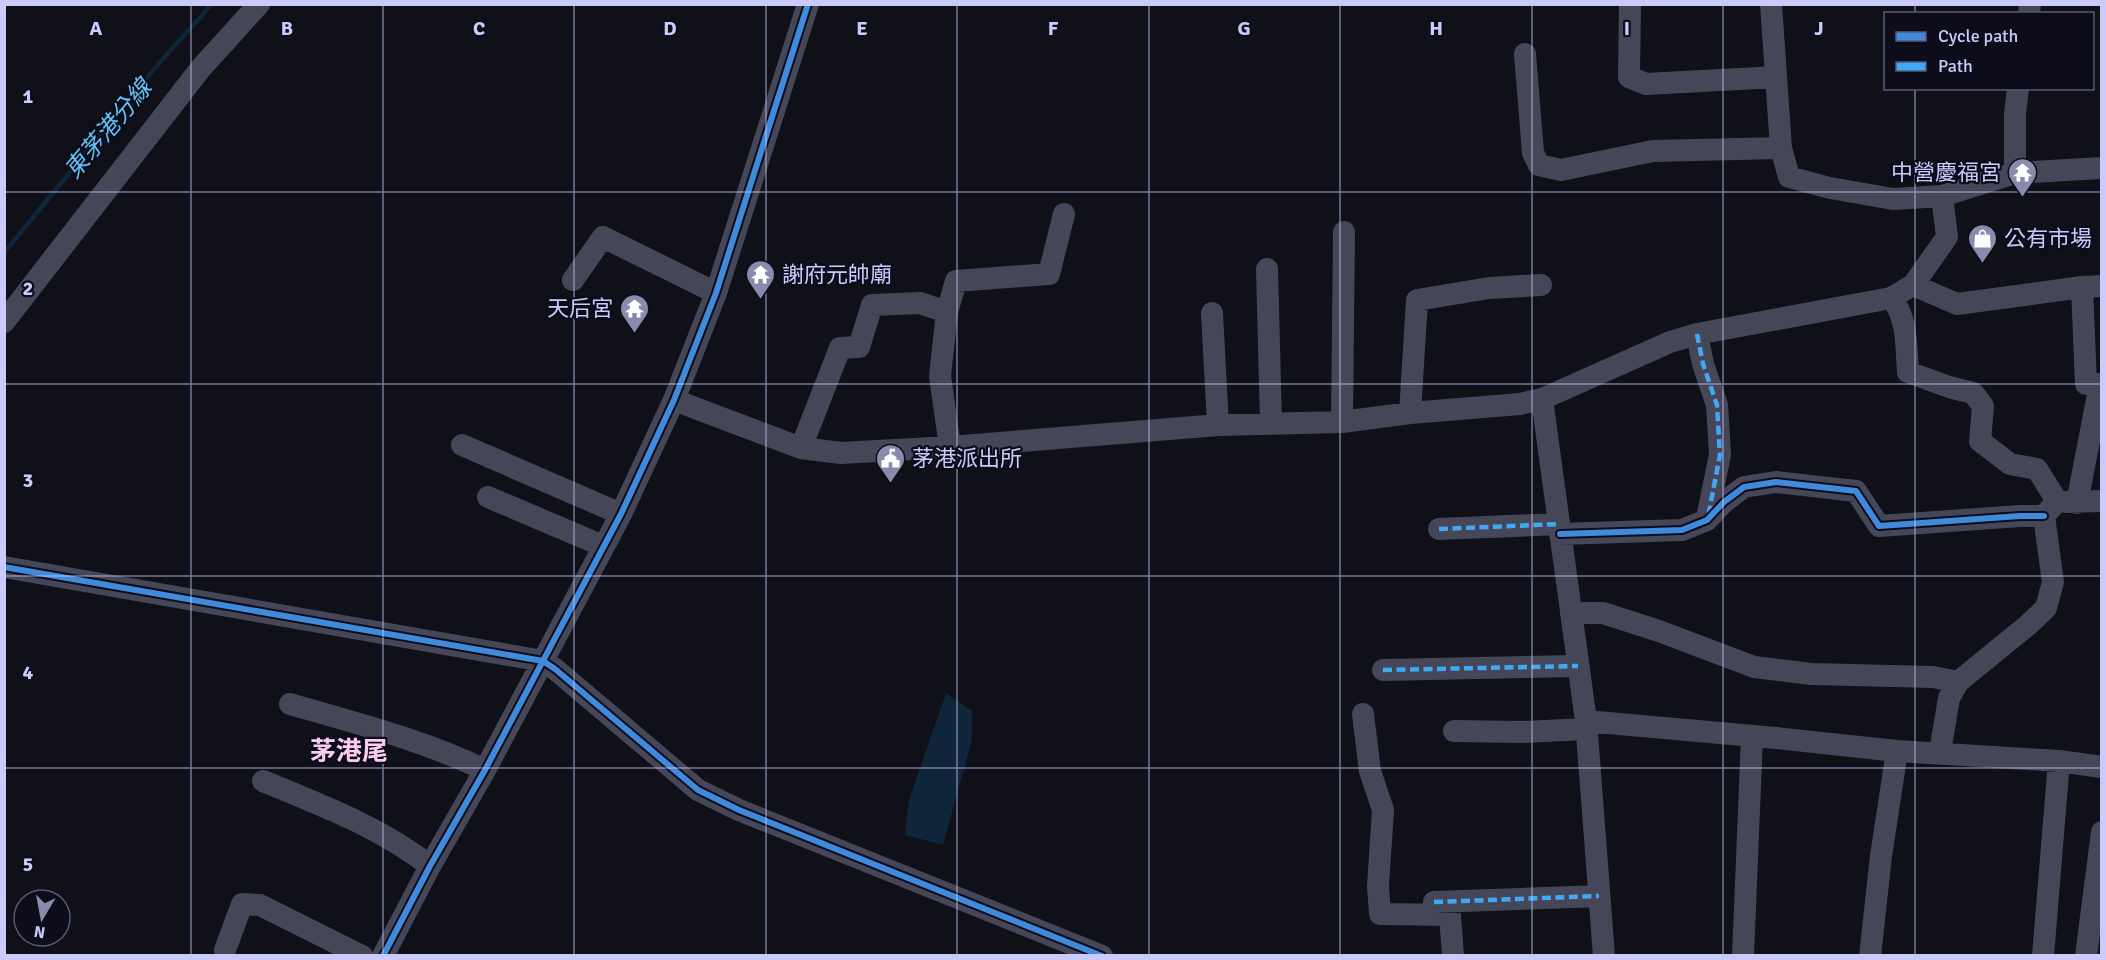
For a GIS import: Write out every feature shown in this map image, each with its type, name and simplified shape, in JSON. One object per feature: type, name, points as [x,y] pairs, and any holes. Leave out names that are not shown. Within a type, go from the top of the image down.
[{"type":"street","points":[[4,322],[201,68],[259,4]]},
{"type":"street","points":[[383,956],[430,866],[485,770],[621,513],[674,400],[716,293],[808,4]]},
{"type":"street","points":[[1630,4],[1629,77],[1646,84],[1776,77]]},
{"type":"street","points":[[1771,4],[1781,148],[1789,177],[1830,188],[1893,199],[1942,196],[2015,173],[2102,168]]},
{"type":"street","points":[[1525,54],[1533,153],[1539,165],[1561,170],[1653,151],[1781,148]]},
{"type":"street","points":[[2015,173],[2014,114],[2018,90]]},
{"type":"street","points":[[674,400],[801,448],[841,453],[950,447],[1218,425],[1342,422],[1410,413],[1520,404],[1542,399],[1670,342],[1697,334],[1892,298],[1913,285],[1947,237],[1942,196]]},
{"type":"street","points":[[950,447],[940,376],[947,312],[956,281],[1049,274],[1064,214]]},
{"type":"street","points":[[1342,422],[1344,232]]},
{"type":"street","points":[[573,280],[603,237],[716,293]]},
{"type":"street","points":[[1267,269],[1271,423]]},
{"type":"street","points":[[1410,413],[1417,300],[1489,288],[1541,285]]},
{"type":"street","points":[[1913,285],[1958,304],[2092,287],[2086,384],[2101,384],[2060,507],[2053,582],[2046,608],[1958,682],[1949,698],[1940,752]]},
{"type":"street","points":[[1892,298],[1900,308],[1906,339],[1908,372],[1948,387],[1973,393],[1983,406],[1980,441],[2010,464],[2037,469],[2060,507]]},
{"type":"street","points":[[801,448],[840,348],[859,347],[872,305],[920,303],[947,312]]},
{"type":"street","points":[[1212,313],[1218,425]]},
{"type":"street","points":[[1697,334],[1703,364],[1717,405],[1720,455],[1707,520]]},
{"type":"street","points":[[1542,399],[1586,725],[1604,956]]},
{"type":"street","points":[[462,445],[621,513]]},
{"type":"street","points":[[1439,529],[1682,530],[1707,520],[1724,502],[1744,487],[1776,482],[1856,491],[1879,526],[2020,516],[2102,501]]},
{"type":"street","points":[[488,496],[603,546]]},
{"type":"street","points":[[4,567],[543,661],[698,790],[739,810],[1102,956]]},
{"type":"street","points":[[1571,613],[1603,613],[1659,631],[1754,667],[1811,674],[1933,677],[1958,682]]},
{"type":"street","points":[[1383,670],[1578,666]]},
{"type":"street","points":[[290,704],[416,741],[450,753],[485,770]]},
{"type":"street","points":[[1363,714],[1370,771],[1383,810],[1378,886],[1380,914],[1450,915],[1453,956]]},
{"type":"street","points":[[1454,731],[1523,732],[1586,725],[1776,738],[1897,751],[2059,760],[2102,767]]},
{"type":"street","points":[[1743,956],[1752,737]]},
{"type":"street","points":[[1870,956],[1881,856],[1897,751]]},
{"type":"street","points":[[2043,956],[2059,760]]},
{"type":"street","points":[[263,781],[361,822],[413,853],[430,866]]},
{"type":"street","points":[[2086,956],[2102,832]]},
{"type":"street","points":[[1434,902],[1599,896]]},
{"type":"street","points":[[225,950],[242,904],[260,904],[362,956]]},
{"type":"water","points":[[946,693],[972,711],[972,740],[943,845],[905,835],[909,800]]},
{"type":"waterway","name":"東茅港分線","points":[[4,253],[154,69],[212,4]]},
{"type":"marked path","points":[[1697,334],[1703,364],[1717,405],[1720,455],[1708,517]]},
{"type":"marked path","points":[[1439,529],[1559,524]]},
{"type":"marked path","points":[[1383,670],[1578,666]]},
{"type":"marked path","points":[[1434,902],[1599,896]]},
{"type":"cycle path","points":[[383,956],[621,514],[674,400],[716,293],[808,4]]},
{"type":"cycle path","points":[[1560,534],[1682,530],[1707,520],[1724,502],[1744,487],[1776,482],[1856,491],[1879,526],[2044,516]]},
{"type":"cycle path","points":[[4,567],[543,661],[698,790],[739,810],[1102,956]]},
{"type":"place","name":"中營慶福宮","points":[[2022,198]]},
{"type":"place","name":"公有市場","points":[[1983,264]]},
{"type":"place","name":"謝府元帥廟","points":[[761,300]]},
{"type":"place","name":"天后宮","points":[[634,334]]},
{"type":"place","name":"茅港派出所","points":[[891,484]]},
{"type":"district","name":"茅港尾","points":[[349,752]]}]
